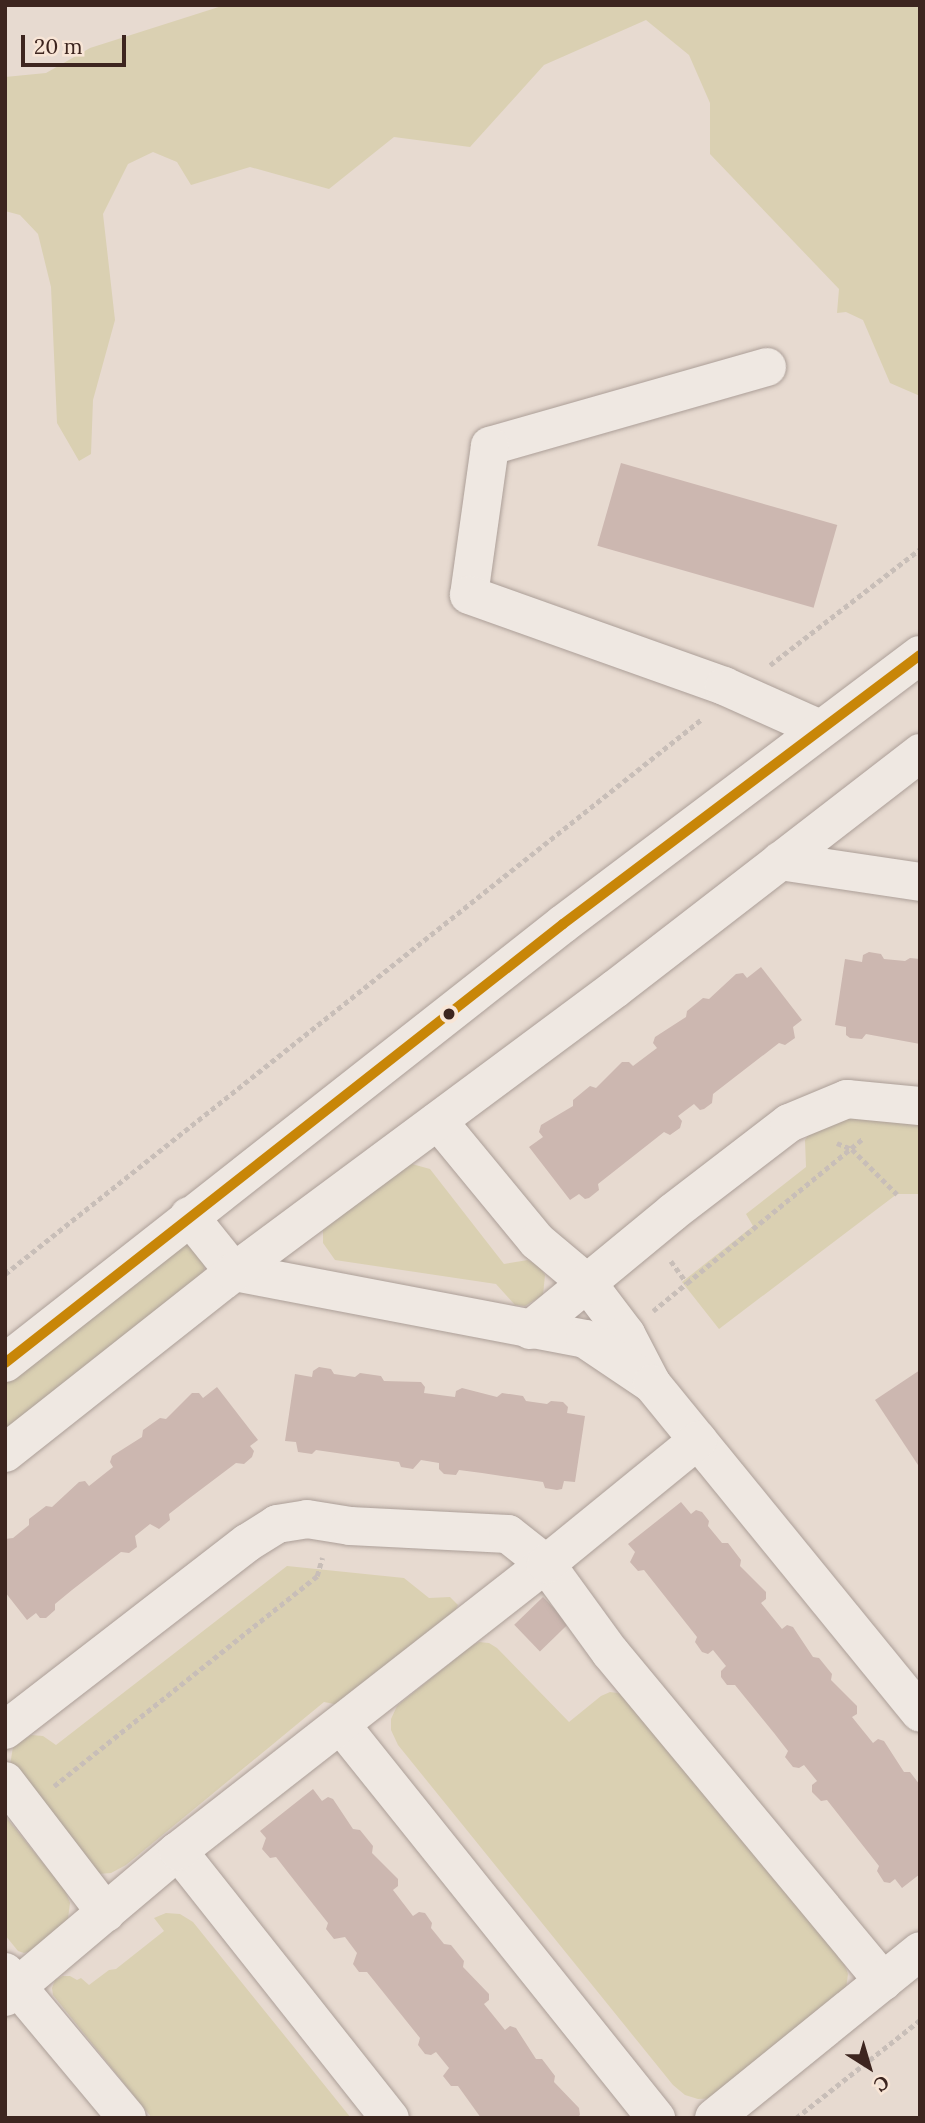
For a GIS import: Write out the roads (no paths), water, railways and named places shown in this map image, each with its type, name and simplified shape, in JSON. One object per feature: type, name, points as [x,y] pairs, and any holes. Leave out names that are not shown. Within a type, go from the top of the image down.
[{"type":"street","points":[[767,367],[491,446],[468,595],[735,692],[820,729]]},
{"type":"street","points":[[5,1363],[563,924],[920,655]]},
{"type":"street","points":[[5,1453],[234,1272],[438,1121],[920,753]]},
{"type":"street","points":[[780,861],[920,883]]},
{"type":"street","points":[[530,1330],[649,1232],[789,1123],[846,1099],[907,1105]]},
{"type":"street","points":[[438,1121],[537,1241],[587,1284],[626,1334],[652,1384],[920,1713]]},
{"type":"street","points":[[189,1216],[234,1272],[585,1339],[652,1384]]},
{"type":"street","points":[[127,2118],[10,1985],[106,1913],[178,1851],[546,1564],[698,1440]]},
{"type":"street","points":[[5,1730],[277,1524],[307,1519],[332,1524],[508,1534],[546,1564],[610,1652],[883,1981]]},
{"type":"street","points":[[341,1724],[656,2118]]},
{"type":"street","points":[[15,1795],[106,1913]]},
{"type":"street","points":[[178,1851],[390,2118]]},
{"type":"street","points":[[713,2118],[920,1951]]}]
